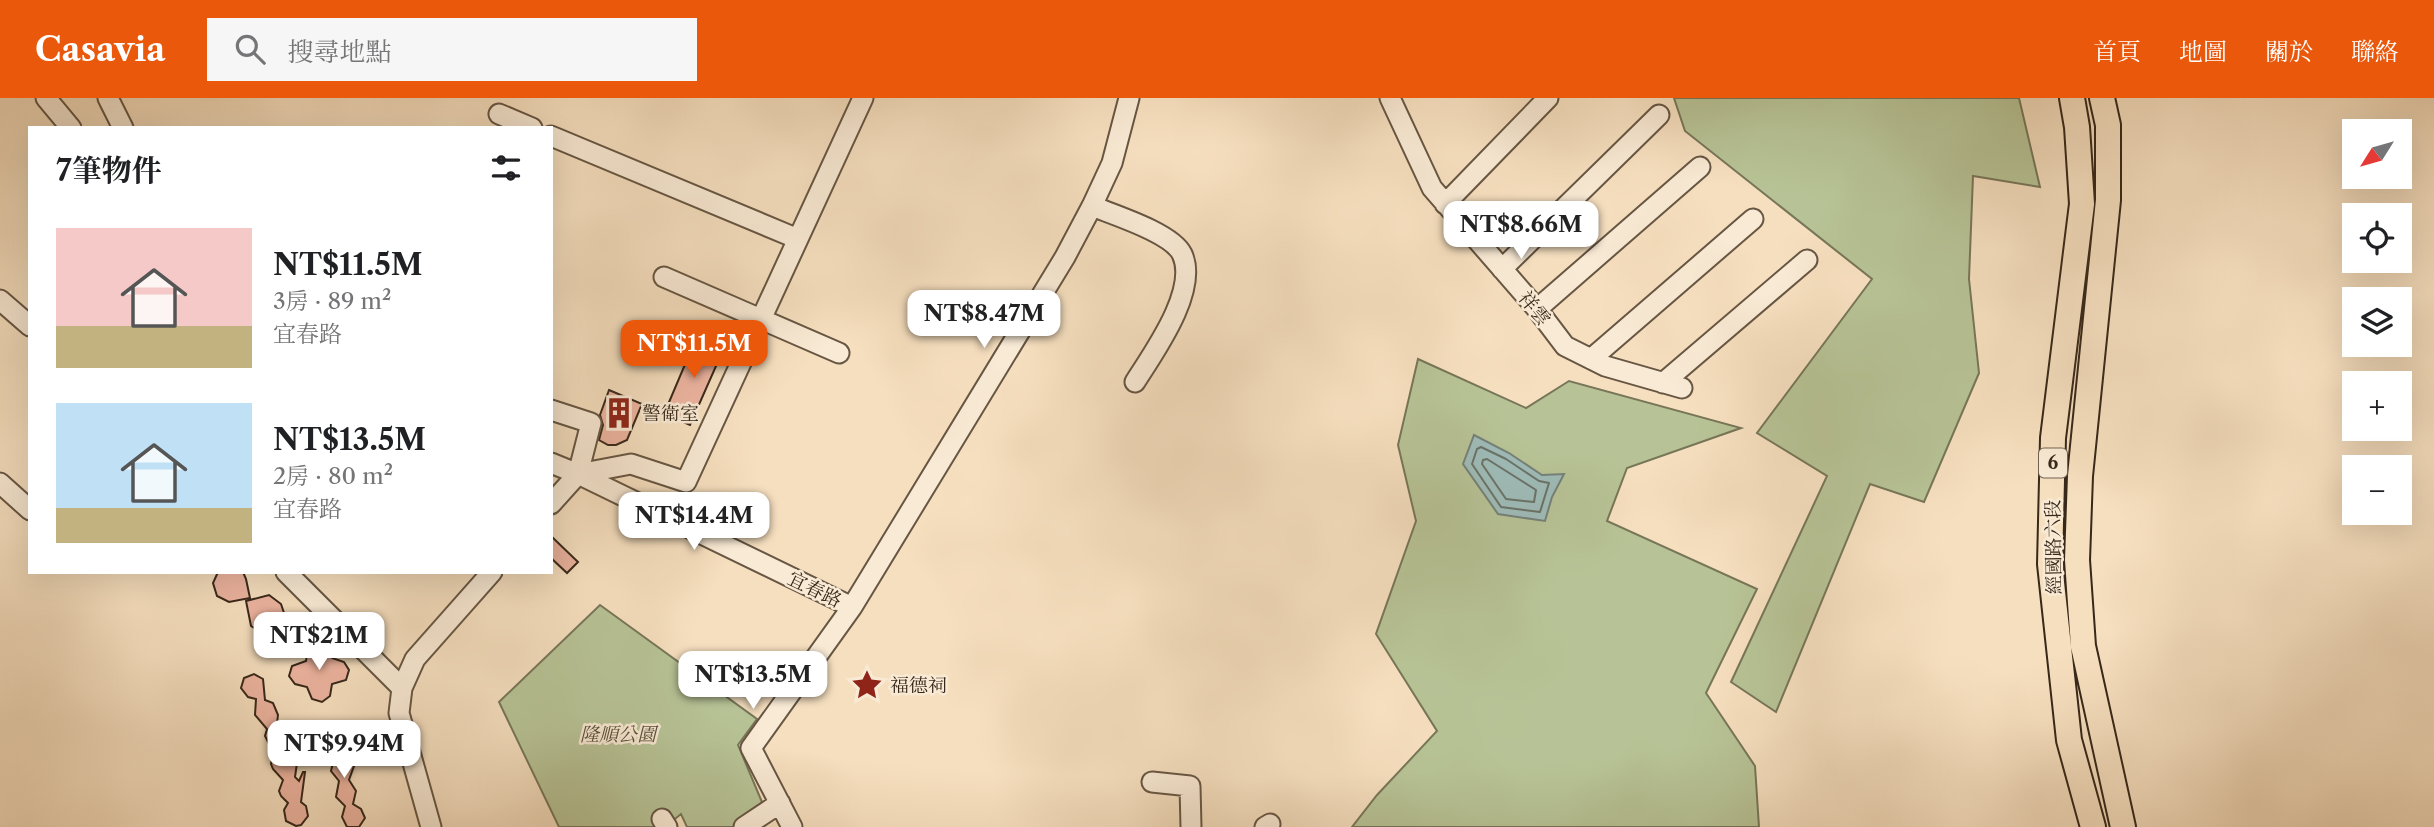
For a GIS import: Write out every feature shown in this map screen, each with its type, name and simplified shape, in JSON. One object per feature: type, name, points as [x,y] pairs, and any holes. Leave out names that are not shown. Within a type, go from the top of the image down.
[{"type":"main road","name":"經國路六段","points":[[2072,98],[2077,127],[2082,204],[2053,438],[2050,564],[2069,740],[2093,827]]},
{"type":"main road","name":"經國路六段","points":[[2102,98],[2108,125],[2108,200],[2080,476],[2077,560],[2083,646],[2123,827]]},
{"type":"main road","points":[[2051,582],[2079,583]]},
{"type":"street","points":[[46,98],[69,126]]},
{"type":"street","points":[[108,98],[122,126]]},
{"type":"street","points":[[578,474],[631,464],[686,482],[863,98]]},
{"type":"street","points":[[792,827],[751,748],[852,607],[1058,269],[1112,163],[1129,98]]},
{"type":"street","name":"祥雲","points":[[1390,98],[1432,188],[1537,309],[1565,346],[1605,366],[1673,386],[1807,260]]},
{"type":"street","points":[[1445,204],[1548,98]]},
{"type":"street","points":[[499,114],[527,126]]},
{"type":"street","points":[[1502,269],[1660,115]]},
{"type":"street","points":[[553,137],[798,239]]},
{"type":"street","points":[[1537,309],[1700,167]]},
{"type":"street","points":[[1092,206],[1156,232],[1181,253],[1186,280],[1166,333],[1135,382]]},
{"type":"street","points":[[1591,359],[1753,219]]},
{"type":"street","points":[[664,277],[839,353]]},
{"type":"street","points":[[0,300],[28,324]]},
{"type":"street","points":[[553,411],[591,423],[578,474],[553,502]]},
{"type":"street","name":"宜春路","points":[[553,464],[852,607]]},
{"type":"street","points":[[0,483],[28,508]]},
{"type":"street","points":[[288,574],[402,688]]},
{"type":"street","points":[[431,827],[399,713],[402,688],[415,659],[490,574]]},
{"type":"street","points":[[1152,782],[1190,786],[1191,827]]},
{"type":"street","points":[[744,827],[780,803]]},
{"type":"green space","points":[[1674,98],[2019,98],[2040,187],[1973,176],[1969,279],[1979,373],[1924,502],[1870,484],[1776,712],[1731,682],[1827,476],[1757,433],[1872,279],[1685,131]]},
{"type":"green space","points":[[1418,359],[1526,408],[1569,381],[1741,428],[1627,468],[1607,521],[1757,589],[1706,693],[1755,766],[1759,827],[1352,827],[1377,795],[1437,731],[1376,634],[1416,521],[1398,445]]},
{"type":"green space","name":"隆順公園","points":[[600,605],[757,719],[738,745],[767,814],[747,827],[687,827],[681,814],[665,827],[559,827],[499,702]]},
{"type":"water","points":[[1474,435],[1509,453],[1542,475],[1564,474],[1552,497],[1545,521],[1498,514],[1463,464]]},
{"type":"building","points":[[697,336],[724,348],[690,425],[664,414]]},
{"type":"building","name":"警衛室","points":[[609,390],[642,404],[627,440],[616,445],[608,445],[599,440],[603,425],[600,415]]},
{"type":"building","points":[[553,538],[578,562],[567,573],[553,560]]},
{"type":"building","points":[[217,574],[244,574],[250,598],[229,602],[217,596],[213,583]]},
{"type":"building","points":[[269,595],[281,604],[285,616],[280,628],[271,634],[268,627],[267,636],[251,626],[246,601]]},
{"type":"building","points":[[316,642],[326,644],[332,658],[344,662],[349,670],[346,680],[332,684],[330,696],[322,702],[312,699],[307,687],[295,684],[289,676],[292,666],[306,661],[308,649]]},
{"type":"building","points":[[254,674],[263,679],[265,700],[273,703],[278,715],[277,723],[282,726],[288,741],[286,746],[297,763],[295,777],[299,781],[305,772],[301,802],[306,806],[308,816],[301,825],[296,826],[286,821],[284,810],[288,803],[279,791],[283,780],[271,764],[273,752],[265,736],[267,729],[255,715],[256,699],[248,697],[241,688],[244,678]]},
{"type":"building","points":[[331,732],[345,737],[345,756],[354,766],[349,780],[356,791],[353,804],[361,809],[365,818],[359,827],[347,827],[342,817],[345,806],[336,797],[339,781],[331,771],[334,758],[324,745]]},
{"type":"place","name":"警衛室","points":[[619,413]]},
{"type":"place","name":"福德祠","points":[[867,685]]}]
